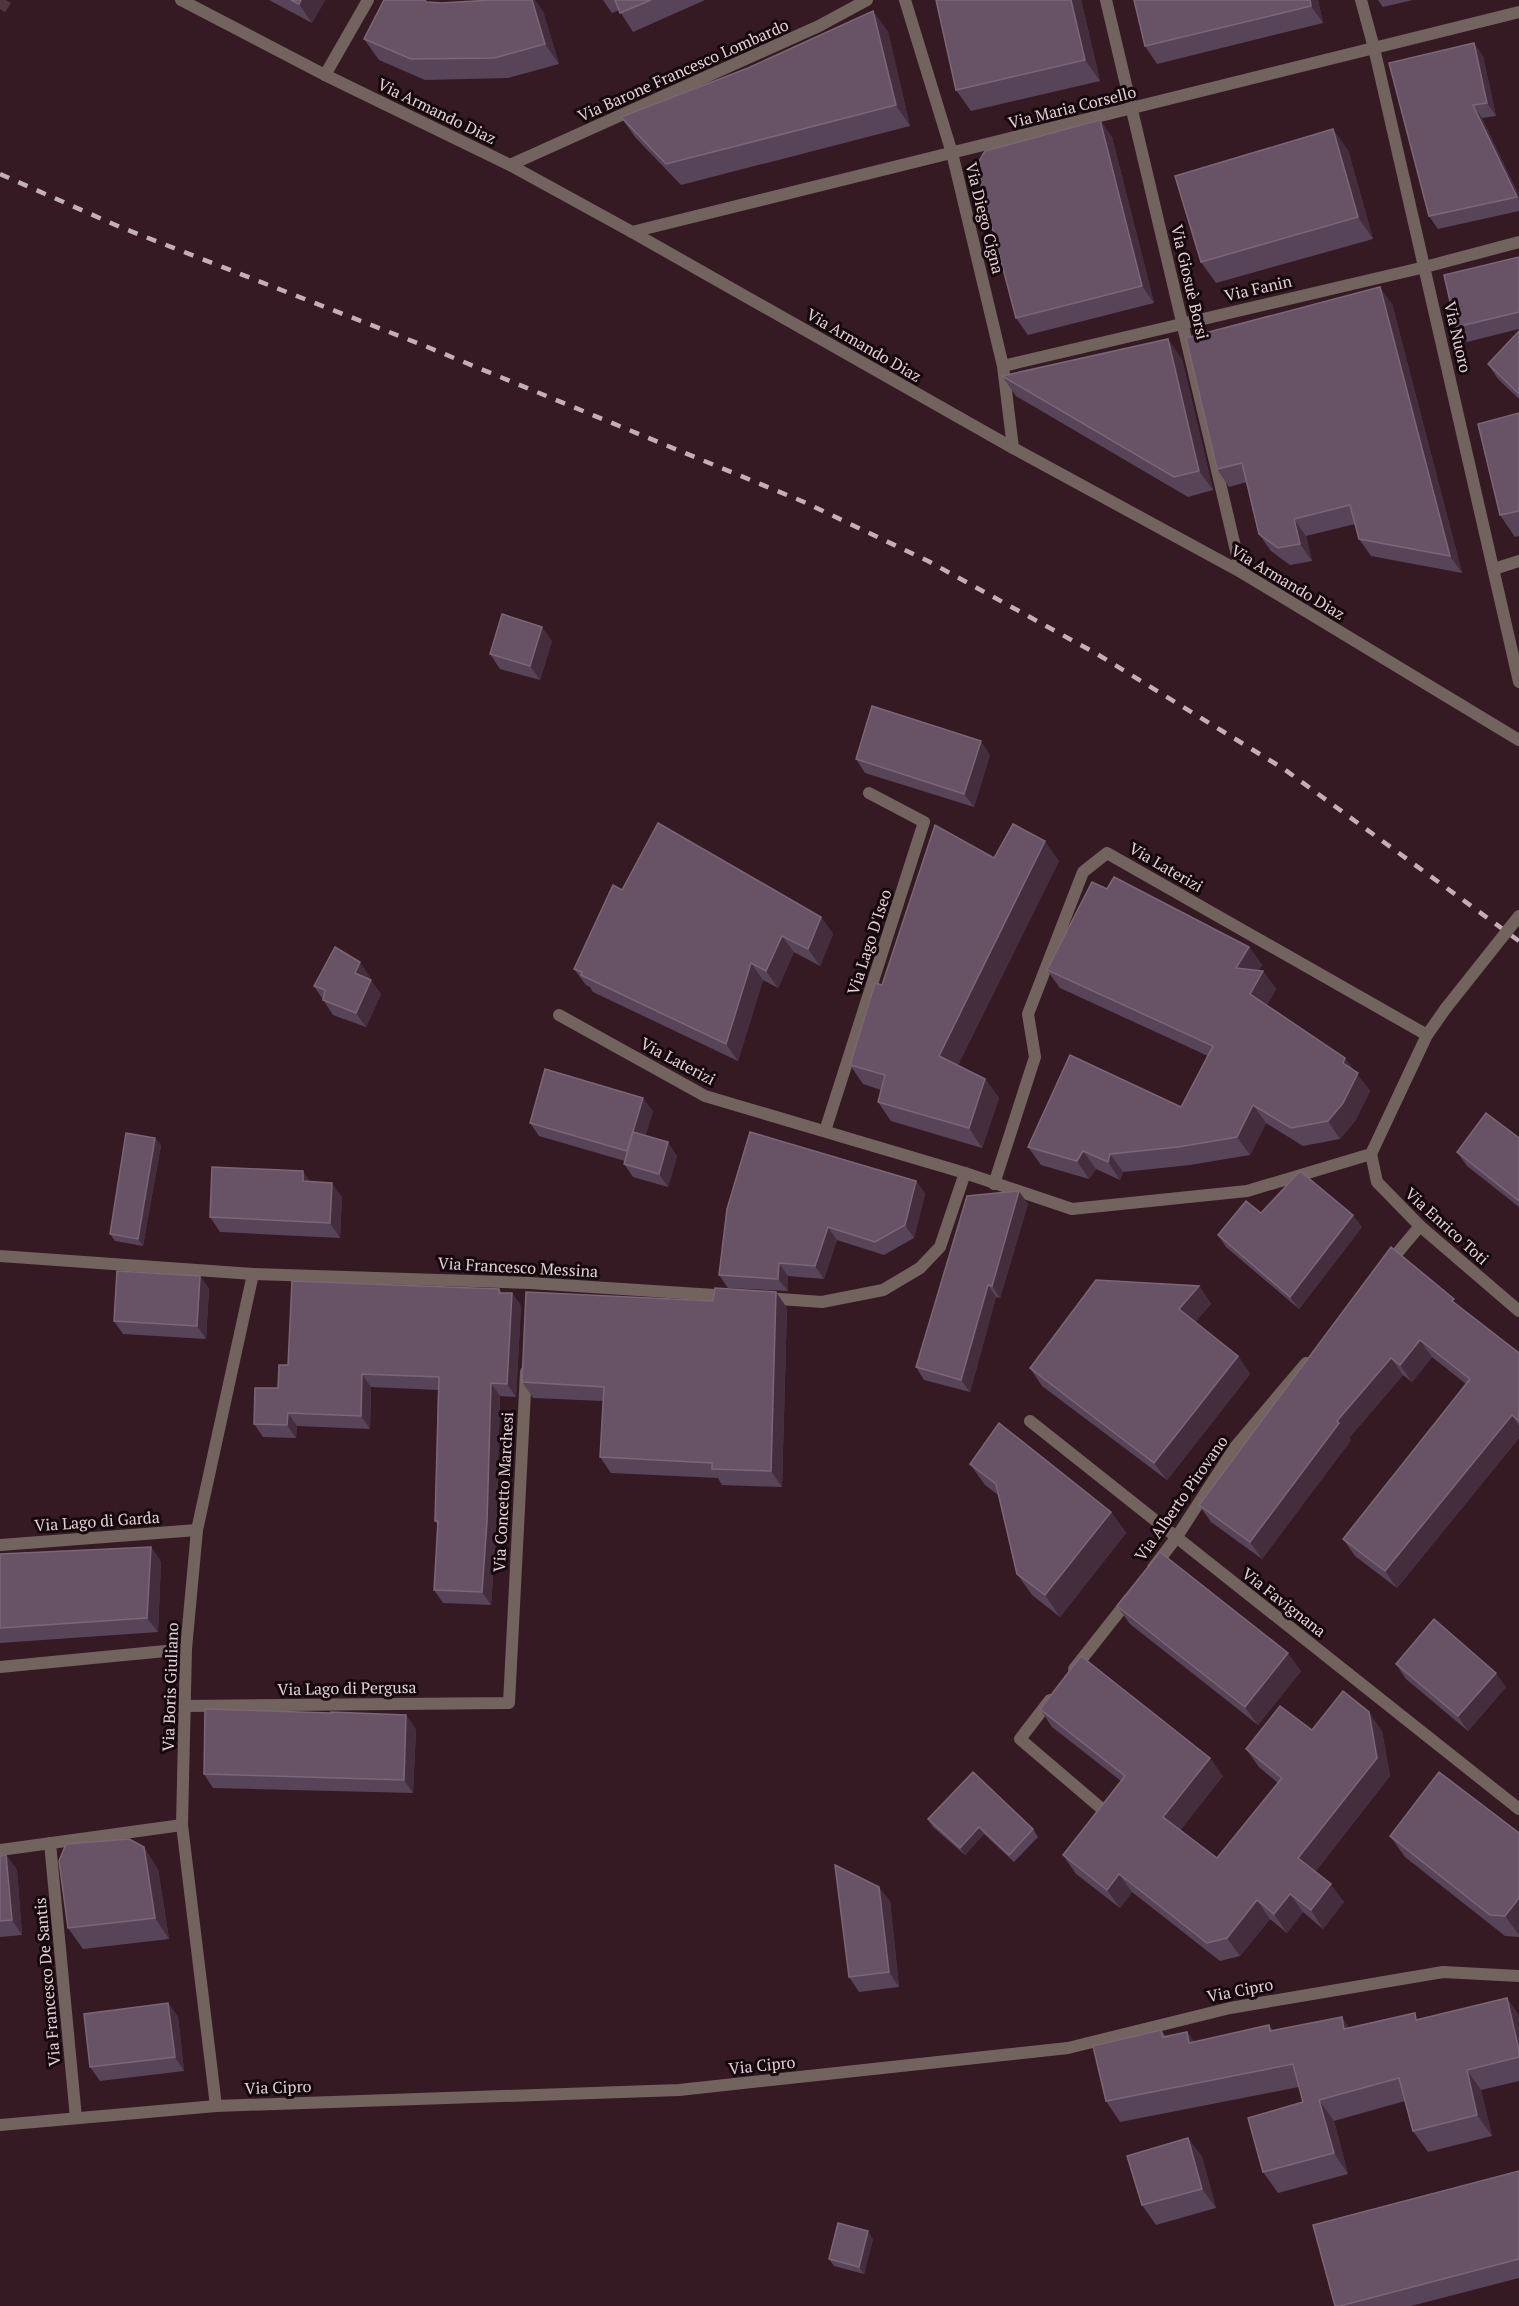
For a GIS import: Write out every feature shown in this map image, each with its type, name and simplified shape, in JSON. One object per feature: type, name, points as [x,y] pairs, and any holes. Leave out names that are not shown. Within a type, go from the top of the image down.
[{"type":"street","name":"Via Armando Diaz","points":[[181,0],[326,75],[510,165],[632,232],[1013,448],[1241,572],[1519,740]]},
{"type":"street","points":[[326,75],[368,0]]},
{"type":"street","name":"Via Barone Francesco Lombardo","points":[[510,165],[819,26],[867,0]]},
{"type":"street","name":"Via Diego Cigna","points":[[905,0],[952,153],[1003,366],[1013,448]]},
{"type":"street","name":"Via Giosuè Borsi","points":[[1106,0],[1241,572]]},
{"type":"street","name":"Via Nuoro","points":[[1361,0],[1425,267],[1519,682]]},
{"type":"street","name":"Via Maria Corsello","points":[[632,232],[1519,12]]},
{"type":"street","name":"Via Fanin","points":[[1003,366],[1425,267],[1519,242]]},
{"type":"street","points":[[1494,569],[1519,561]]},
{"type":"street","name":"Via Lago D'Iseo","points":[[825,1131],[924,822],[869,793]]},
{"type":"street","name":"Via Laterizi","points":[[994,1184],[1035,1057],[1028,1014],[1083,873],[1107,853],[1427,1035]]},
{"type":"street","points":[[1371,1154],[1427,1035],[1519,916]]},
{"type":"street","name":"Via Laterizi","points":[[559,1015],[705,1096],[965,1173],[1072,1209],[1247,1191],[1371,1154]]},
{"type":"street","name":"Via Enrico Toti","points":[[1371,1154],[1377,1182],[1420,1226],[1519,1311]]},
{"type":"street","name":"Via Francesco Messina","points":[[0,1256],[253,1274],[822,1302],[883,1290],[920,1268],[940,1247],[965,1173]]},
{"type":"street","points":[[1382,1271],[1420,1226]]},
{"type":"street","name":"Via Boris Giuliano","points":[[216,2106],[182,1825],[186,1649],[197,1530],[253,1274]]},
{"type":"street","name":"Via Alberto Pirovano","points":[[1102,1809],[1020,1739],[1176,1538],[1235,1447],[1315,1353]]},
{"type":"street","name":"Via Concetto Marchesi","points":[[509,1703],[526,1365]]},
{"type":"street","name":"Via Favignana","points":[[1030,1422],[1519,1809]]},
{"type":"street","name":"Via Lago di Garda","points":[[0,1545],[197,1530]]},
{"type":"street","points":[[0,1667],[186,1649]]},
{"type":"street","name":"Via Lago di Pergusa","points":[[184,1706],[509,1703]]},
{"type":"street","points":[[0,1850],[182,1825]]},
{"type":"street","name":"Via Francesco De Santis","points":[[50,1842],[76,2118]]},
{"type":"street","name":"Via Cipro","points":[[0,2125],[216,2106],[679,2090],[1068,2048],[1230,2008],[1443,1972],[1519,1976]]},
{"type":"building","points":[[384,0],[424,0],[441,3],[532,0],[545,44],[494,58],[411,59],[364,39]]},
{"type":"building","points":[[615,0],[651,0],[620,13]]},
{"type":"building","points":[[936,0],[1071,0],[1085,60],[956,90]]},
{"type":"building","points":[[1134,0],[1310,0],[1311,6],[1145,46]]},
{"type":"building","points":[[873,11],[896,105],[666,164],[621,117],[748,68]]},
{"type":"building","points":[[1474,43],[1487,103],[1473,105],[1517,197],[1429,216],[1389,63]]},
{"type":"building","points":[[1100,120],[1142,286],[1016,318],[976,166],[985,151]]},
{"type":"building","points":[[1333,129],[1358,217],[1201,262],[1175,176]]},
{"type":"building","points":[[1519,257],[1519,312],[1456,327],[1444,275]]},
{"type":"building","points":[[1380,287],[1450,556],[1359,539],[1350,505],[1294,519],[1300,544],[1278,548],[1259,534],[1242,463],[1217,469],[1186,338]]},
{"type":"building","points":[[1519,331],[1519,394],[1488,364]]},
{"type":"building","points":[[1168,339],[1199,471],[1174,477],[1002,376]]},
{"type":"building","points":[[1519,413],[1519,511],[1500,515],[1478,424]]},
{"type":"building","points":[[502,614],[542,627],[530,666],[490,654]]},
{"type":"building","points":[[872,706],[981,741],[964,794],[856,759]]},
{"type":"building","points":[[658,823],[821,917],[808,949],[782,936],[766,971],[751,963],[726,1044],[581,975],[582,972],[574,969],[613,885],[622,890]]},
{"type":"building","points":[[1013,824],[1045,841],[939,1056],[985,1079],[969,1128],[878,1102],[885,1075],[850,1065],[875,983],[882,985],[935,825],[994,858]]},
{"type":"building","points":[[1114,877],[1249,947],[1236,968],[1263,971],[1250,994],[1345,1058],[1343,1063],[1358,1073],[1343,1103],[1328,1121],[1291,1128],[1253,1105],[1237,1137],[1178,1147],[1110,1154],[1108,1162],[1083,1151],[1077,1161],[1028,1147],[1070,1055],[1181,1107],[1213,1046],[1047,970],[1092,882],[1107,889]]},
{"type":"building","points":[[335,947],[360,962],[355,973],[371,980],[356,1013],[323,1000],[325,990],[314,986]]},
{"type":"building","points":[[545,1069],[643,1098],[627,1151],[530,1123]]},
{"type":"building","points":[[1486,1113],[1519,1138],[1519,1201],[1457,1152]]},
{"type":"building","points":[[633,1132],[668,1142],[659,1174],[624,1164]]},
{"type":"building","points":[[750,1132],[916,1181],[905,1225],[875,1242],[828,1227],[815,1266],[779,1263],[778,1279],[719,1275],[727,1209]]},
{"type":"building","points":[[126,1133],[155,1138],[138,1239],[110,1234]]},
{"type":"building","points":[[212,1167],[303,1171],[303,1181],[332,1183],[330,1223],[210,1217]]},
{"type":"building","points":[[1300,1171],[1353,1215],[1290,1297],[1218,1235],[1246,1201],[1261,1213]]},
{"type":"building","points":[[1019,1191],[992,1286],[988,1285],[961,1380],[916,1367],[967,1196]]},
{"type":"building","points":[[1391,1247],[1454,1299],[1452,1301],[1519,1353],[1519,1421],[1512,1415],[1385,1571],[1343,1539],[1470,1379],[1420,1340],[1400,1365],[1391,1358],[1337,1421],[1339,1423],[1250,1542],[1199,1505]]},
{"type":"building","points":[[117,1271],[200,1276],[197,1326],[114,1321]]},
{"type":"building","points":[[1096,1280],[1199,1286],[1179,1309],[1238,1356],[1154,1463],[1030,1368]]},
{"type":"building","points":[[292,1281],[499,1289],[499,1293],[512,1293],[507,1384],[491,1383],[487,1522],[482,1592],[434,1590],[438,1521],[435,1521],[439,1377],[362,1374],[361,1416],[288,1413],[287,1425],[254,1424],[255,1388],[278,1388],[279,1365],[288,1365]]},
{"type":"building","points":[[715,1288],[776,1292],[771,1471],[712,1469],[712,1463],[600,1457],[604,1387],[522,1382],[526,1292],[713,1301]]},
{"type":"building","points":[[999,1423],[1111,1512],[1045,1595],[1017,1574],[996,1484],[970,1464]]},
{"type":"building","points":[[151,1547],[147,1618],[0,1628],[0,1554]]},
{"type":"building","points":[[1160,1552],[1288,1653],[1245,1707],[1117,1606]]},
{"type":"building","points":[[1434,1619],[1496,1673],[1458,1716],[1396,1664]]},
{"type":"building","points":[[1081,1656],[1210,1758],[1163,1817],[1217,1858],[1282,1778],[1246,1749],[1280,1706],[1312,1730],[1343,1691],[1369,1712],[1377,1758],[1298,1858],[1331,1884],[1311,1910],[1290,1894],[1274,1914],[1257,1900],[1227,1938],[1207,1943],[1119,1874],[1107,1890],[1063,1855],[1125,1776],[1040,1709]]},
{"type":"building","points":[[205,1709],[406,1715],[404,1780],[204,1774]]},
{"type":"building","points":[[973,1772],[1033,1829],[1009,1855],[979,1827],[960,1848],[928,1819]]},
{"type":"building","points":[[1439,1772],[1519,1833],[1519,1898],[1505,1916],[1490,1915],[1390,1836]]},
{"type":"building","points":[[129,1839],[144,1847],[155,1918],[68,1928],[59,1861],[66,1844]]},
{"type":"building","points":[[6,1855],[12,1920],[0,1921],[0,1856]]},
{"type":"building","points":[[835,1865],[879,1887],[889,1972],[849,1977]]},
{"type":"building","points":[[1507,1998],[1519,2057],[1467,2070],[1477,2115],[1413,2131],[1399,2078],[1319,2100],[1334,2153],[1263,2172],[1248,2118],[1303,2102],[1293,2064],[1106,2101],[1093,2046],[1161,2030],[1163,2037],[1187,2032],[1189,2043],[1269,2025],[1270,2031],[1342,2017],[1344,2029],[1415,2013],[1416,2020]]},
{"type":"building","points":[[168,2003],[175,2057],[90,2067],[84,2014]]},
{"type":"building","points":[[1188,2138],[1202,2189],[1142,2205],[1127,2156]]},
{"type":"building","points":[[1519,2171],[1519,2259],[1335,2306],[1313,2225]]},
{"type":"building","points":[[838,2223],[868,2231],[859,2267],[829,2259]]},
{"type":"tunnel","points":[[0,9],[6,0]]},
{"type":"railway","points":[[0,174],[120,227],[425,346],[804,502],[928,561],[1097,654],[1284,769],[1519,941]]}]
